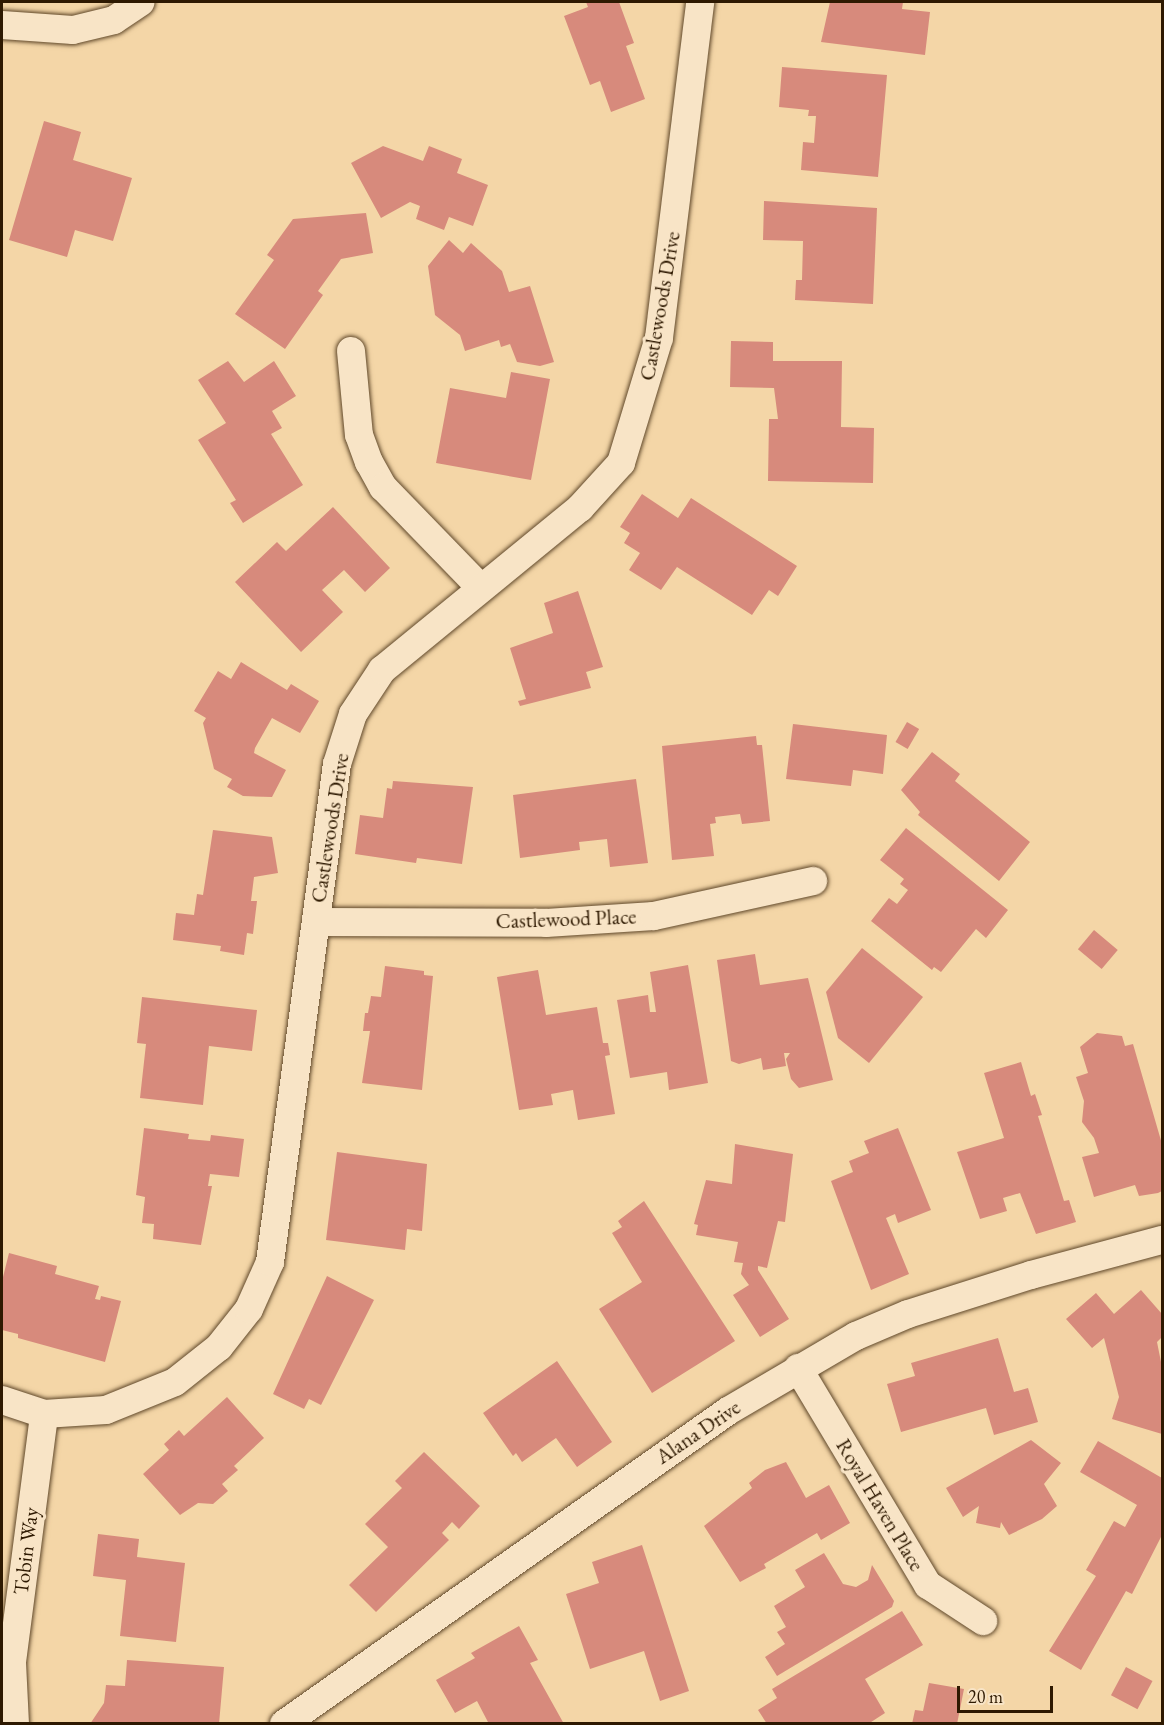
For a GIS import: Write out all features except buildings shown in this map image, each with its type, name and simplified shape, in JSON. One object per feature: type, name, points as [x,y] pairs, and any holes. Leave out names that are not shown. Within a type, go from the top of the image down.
[{"type":"street","points":[[2,25],[73,30],[114,20],[141,2]]},
{"type":"street","name":"Castlewoods Drive","points":[[2,1400],[44,1414],[106,1410],[175,1382],[219,1347],[249,1310],[270,1262],[337,764],[353,714],[382,670],[480,587],[580,508],[621,463],[658,338],[700,2]]},
{"type":"street","points":[[351,351],[359,435],[369,462],[383,487],[480,587]]},
{"type":"street","name":"Castlewood Place","points":[[316,922],[546,923],[654,916],[813,881]]},
{"type":"street","name":"Alana Drive","points":[[284,1724],[578,1514],[728,1411],[798,1368],[908,1314],[1031,1275],[1162,1240]]},
{"type":"street","name":"Royal Haven Place","points":[[798,1368],[928,1585],[983,1621]]},
{"type":"street","name":"Tobin Way","points":[[15,1724],[12,1662],[44,1414]]}]
